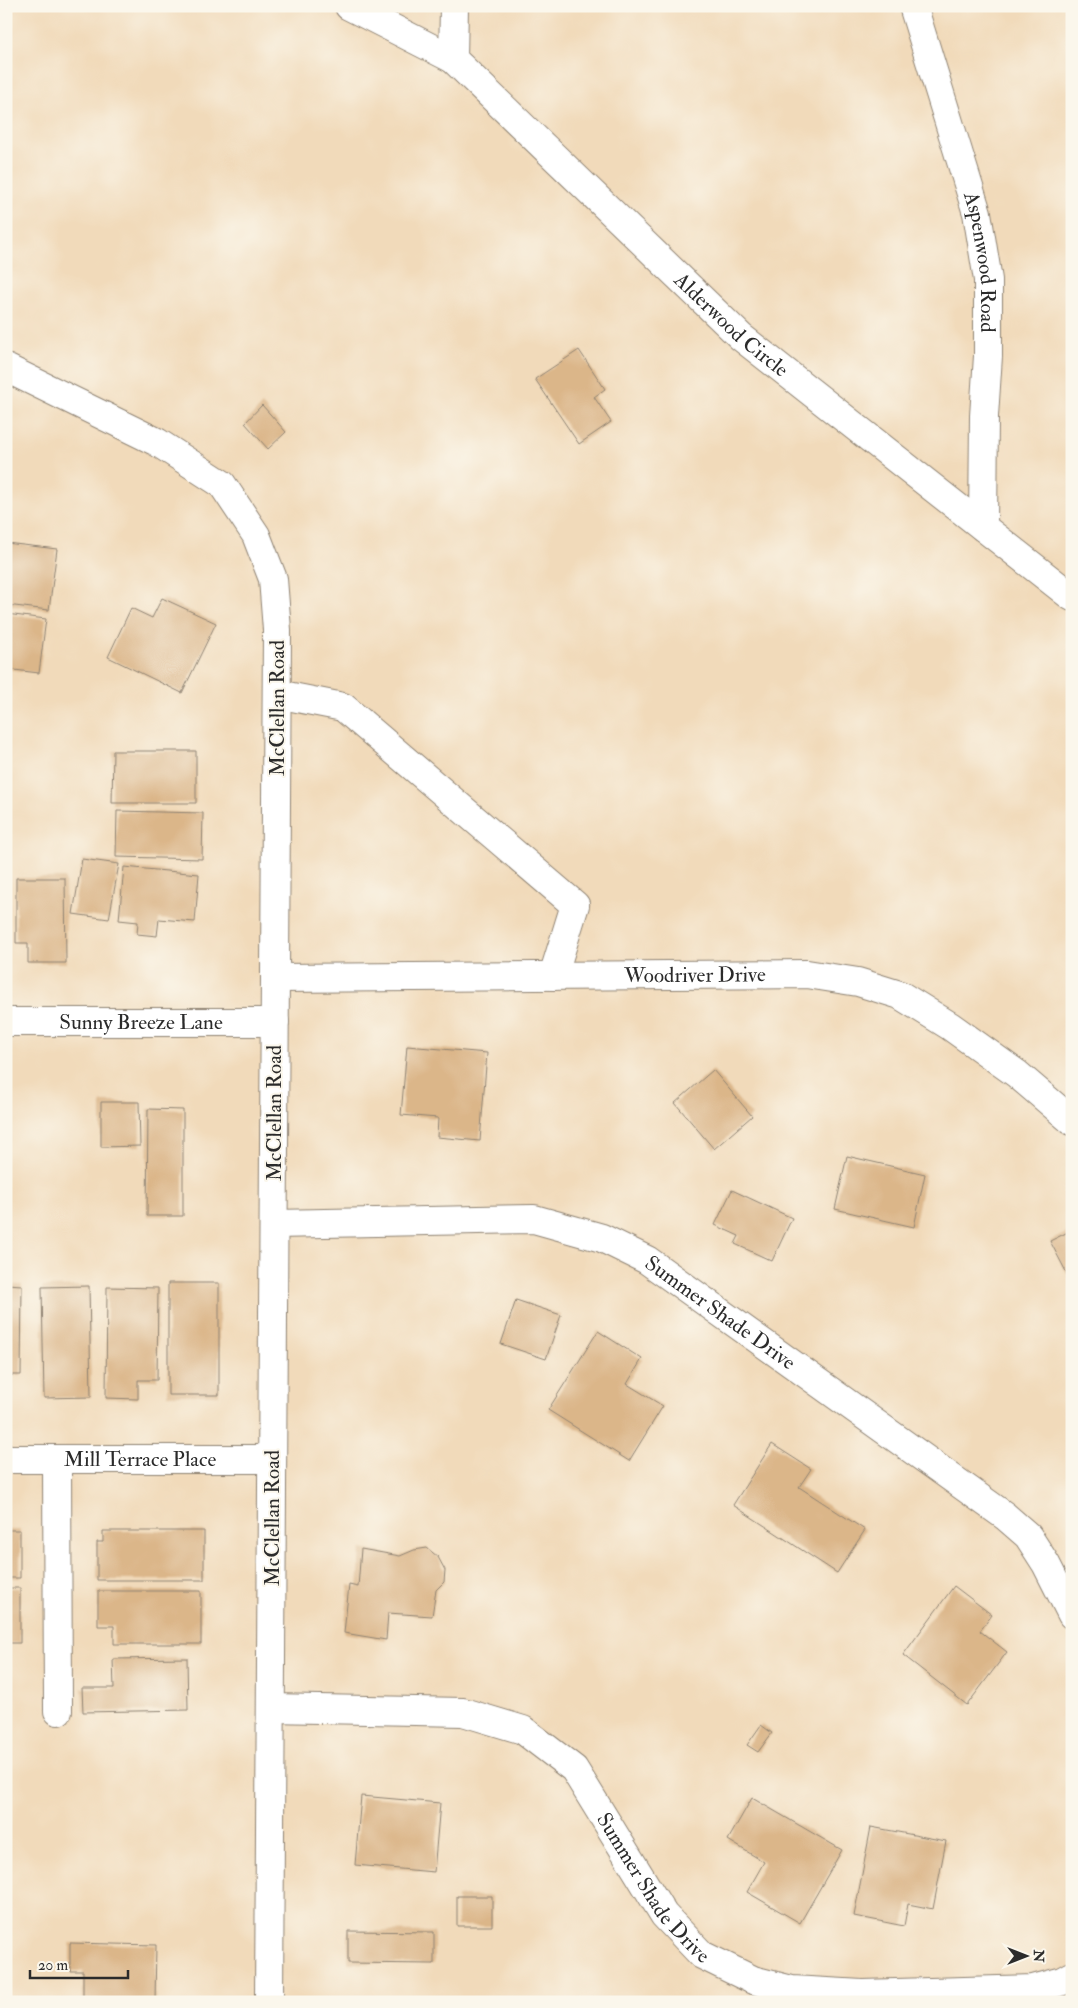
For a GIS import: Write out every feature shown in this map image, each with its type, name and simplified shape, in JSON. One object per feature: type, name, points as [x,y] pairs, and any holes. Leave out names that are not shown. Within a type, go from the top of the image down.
[{"type":"street","name":"Alderwood Circle","points":[[348,6],[453,59],[741,337],[1072,597]]},
{"type":"street","points":[[453,59],[454,6]]},
{"type":"street","name":"Aspenwood Road","points":[[913,6],[977,212],[988,280],[988,356],[984,416],[983,528]]},
{"type":"street","name":"McClellan Road","points":[[6,368],[157,442],[222,484],[256,535],[273,578],[277,630],[269,2002]]},
{"type":"street","points":[[276,694],[343,707],[575,905],[553,976]]},
{"type":"street","name":"Woodriver Drive","points":[[276,978],[807,974],[858,982],[900,995],[950,1026],[1017,1074],[1072,1121]]},
{"type":"street","name":"Sunny Breeze Lane","points":[[6,1022],[275,1022]]},
{"type":"street","name":"Summer Shade Drive","points":[[274,1224],[534,1219],[609,1241],[647,1260],[1005,1516],[1028,1536],[1046,1564],[1072,1615]]},
{"type":"street","name":"Mill Terrace Place","points":[[6,1459],[272,1459]]},
{"type":"street","points":[[57,1459],[58,1711]]},
{"type":"street","name":"Summer Shade Drive","points":[[271,1708],[463,1712],[523,1730],[574,1769],[664,1915],[702,1955],[753,1980],[792,1990],[862,1994],[1033,1989],[1063,1981],[1072,1976]]},
{"type":"building","points":[[579,350],[605,389],[594,397],[611,422],[579,444],[535,379]]},
{"type":"building","points":[[262,405],[286,432],[268,449],[245,423]]},
{"type":"building","points":[[6,543],[57,549],[49,610],[6,605]]},
{"type":"building","points":[[162,598],[216,623],[182,693],[108,657],[131,608],[152,618]]},
{"type":"building","points":[[6,614],[46,619],[39,673],[6,669]]},
{"type":"building","points":[[113,751],[196,751],[196,803],[112,803]]},
{"type":"building","points":[[117,811],[203,813],[202,859],[116,857]]},
{"type":"building","points":[[82,859],[119,864],[109,919],[73,914]]},
{"type":"building","points":[[124,867],[199,874],[195,922],[159,919],[157,936],[137,934],[138,922],[119,920]]},
{"type":"building","points":[[16,878],[65,878],[66,963],[28,963],[28,943],[16,943]]},
{"type":"building","points":[[407,1046],[487,1053],[480,1141],[437,1137],[438,1118],[401,1115]]},
{"type":"building","points":[[713,1070],[752,1116],[714,1149],[675,1103]]},
{"type":"building","points":[[101,1102],[139,1102],[140,1146],[101,1147]]},
{"type":"building","points":[[148,1109],[183,1110],[183,1216],[147,1216]]},
{"type":"building","points":[[847,1156],[925,1174],[914,1227],[835,1209]]},
{"type":"building","points":[[732,1190],[792,1218],[772,1261],[735,1244],[739,1236],[715,1225]]},
{"type":"building","points":[[1072,1230],[1072,1283],[1050,1241]]},
{"type":"building","points":[[168,1283],[219,1283],[219,1395],[168,1395]]},
{"type":"building","points":[[6,1284],[22,1285],[21,1375],[9,1375],[9,1397],[6,1397]]},
{"type":"building","points":[[89,1286],[91,1397],[44,1398],[42,1287]]},
{"type":"building","points":[[107,1287],[158,1288],[157,1380],[138,1380],[138,1399],[106,1398]]},
{"type":"building","points":[[516,1300],[561,1315],[546,1359],[501,1344]]},
{"type":"building","points":[[598,1331],[642,1359],[627,1384],[663,1406],[629,1461],[548,1410]]},
{"type":"building","points":[[772,1444],[811,1469],[799,1487],[865,1530],[837,1573],[733,1505]]},
{"type":"building","points":[[6,1530],[20,1530],[20,1578],[6,1578]]},
{"type":"building","points":[[103,1531],[204,1531],[204,1580],[97,1580],[97,1542],[103,1542]]},
{"type":"building","points":[[427,1548],[438,1557],[445,1570],[444,1582],[436,1590],[432,1616],[388,1613],[386,1640],[344,1633],[349,1585],[358,1587],[361,1549],[400,1556],[414,1550]]},
{"type":"building","points":[[954,1586],[992,1615],[980,1631],[1007,1652],[967,1705],[903,1655]]},
{"type":"building","points":[[6,1588],[20,1588],[20,1643],[6,1643]]},
{"type":"building","points":[[98,1591],[201,1591],[201,1644],[114,1644],[114,1626],[98,1626]]},
{"type":"building","points":[[187,1658],[188,1710],[83,1712],[82,1688],[114,1688],[113,1659]]},
{"type":"building","points":[[761,1725],[772,1733],[758,1752],[747,1745]]},
{"type":"building","points":[[361,1796],[440,1803],[434,1872],[355,1865]]},
{"type":"building","points":[[752,1798],[842,1850],[800,1923],[747,1892],[764,1862],[728,1840]]},
{"type":"building","points":[[871,1827],[946,1841],[933,1909],[908,1904],[904,1926],[854,1916]]},
{"type":"building","points":[[457,1896],[492,1896],[492,1926],[457,1926]]},
{"type":"building","points":[[348,1931],[434,1932],[434,1964],[348,1963]]},
{"type":"building","points":[[70,1943],[156,1945],[155,2001],[83,2000],[83,1971],[70,1971]]}]
